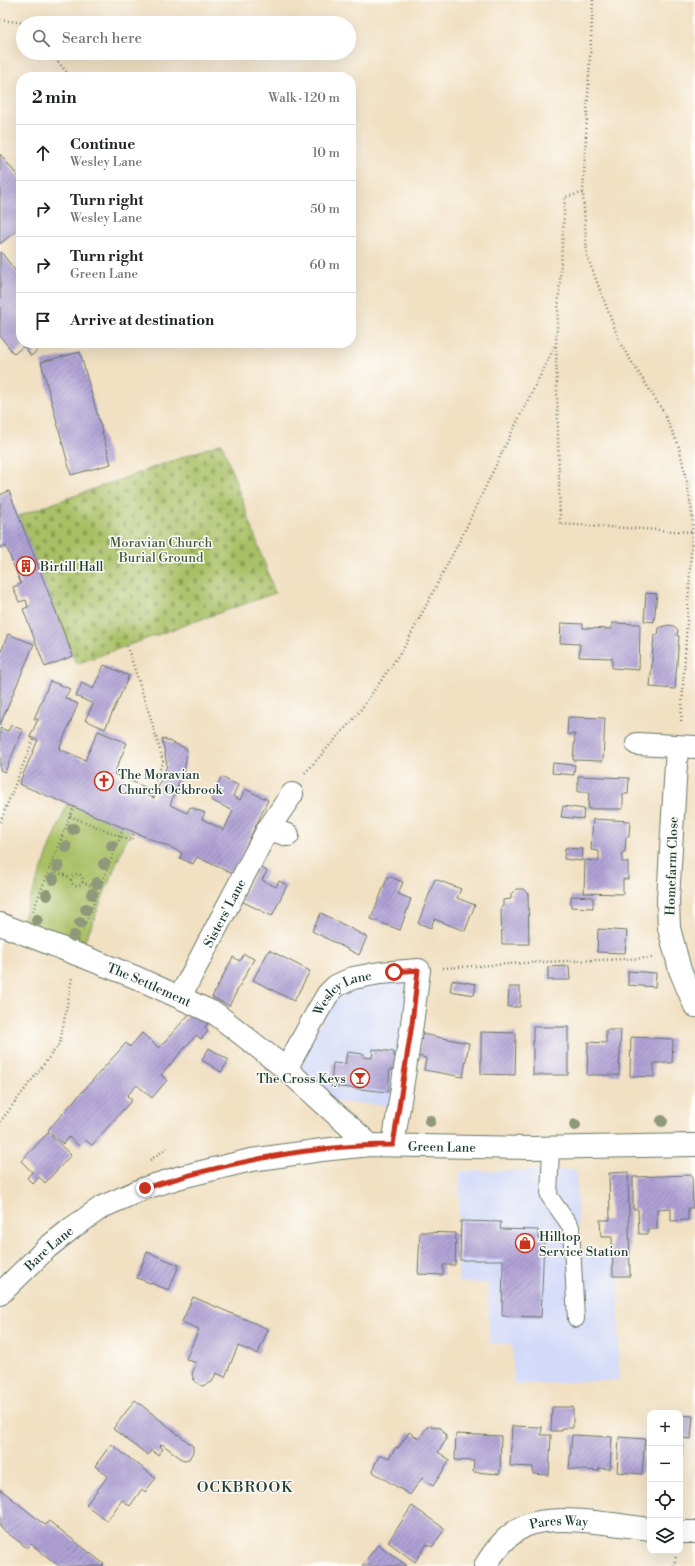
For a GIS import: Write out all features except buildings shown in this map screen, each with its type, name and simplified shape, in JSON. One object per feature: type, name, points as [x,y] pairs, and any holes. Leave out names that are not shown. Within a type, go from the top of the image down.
[{"type":"street","points":[[637,744],[686,747]]},
{"type":"street","name":"Homefarm Close","points":[[686,747],[668,900],[669,928],[676,957],[695,1006]]},
{"type":"street","name":"Sisters' Lane","points":[[180,997],[278,832],[291,796]]},
{"type":"street","name":"The Settlement","points":[[0,924],[135,977],[216,1014],[286,1069]]},
{"type":"street","points":[[393,1145],[412,1024],[418,970]]},
{"type":"street","name":"Wesley Lane","points":[[286,1069],[319,1008],[328,994],[336,986],[353,978],[380,973],[418,970]]},
{"type":"street","points":[[286,1069],[370,1145]]},
{"type":"street","name":"Green Lane","points":[[102,1207],[145,1188],[181,1177],[251,1160],[370,1145],[551,1148],[695,1145]]},
{"type":"street","name":"Bare Lane","points":[[0,1294],[48,1247],[102,1207]]},
{"type":"street","name":"Pares Way","points":[[485,1566],[498,1545],[525,1526],[538,1522],[563,1520],[647,1529]]},
{"type":"street","points":[[683,1532],[695,1532]]},
{"type":"lane","points":[[551,1148],[549,1196],[571,1227],[576,1319]]},
{"type":"path","points":[[593,0],[583,193],[587,256],[621,345],[662,411],[679,447],[687,482],[693,519],[681,725],[686,747]]},
{"type":"path","points":[[0,20],[16,22]]},
{"type":"path","points":[[56,60],[67,72]]},
{"type":"path","points":[[583,193],[565,197],[556,344],[560,524],[692,532]]},
{"type":"path","points":[[291,796],[288,793],[357,714],[405,646],[462,536],[556,344]]},
{"type":"path","points":[[127,646],[163,761],[150,796]]},
{"type":"path","points":[[0,822],[34,738]]},
{"type":"path","points":[[24,934],[74,806]]},
{"type":"path","points":[[70,816],[131,841],[134,832]]},
{"type":"path","points":[[0,1122],[60,1043],[75,954],[124,827]]},
{"type":"path","points":[[50,869],[71,878]]},
{"type":"path","points":[[71,878],[75,874],[78,874],[82,877],[82,882]]},
{"type":"path","points":[[71,878],[71,882],[74,886],[79,886],[82,882]]},
{"type":"path","points":[[82,882],[99,889]]},
{"type":"path","points":[[418,970],[541,962],[676,957]]},
{"type":"path","points":[[674,1566],[676,1554]]},
{"type":"shaded area","points":[[398,982],[407,986],[394,1106],[334,1102],[301,1073],[308,1044],[339,994],[366,983]]},
{"type":"shaded area","points":[[576,1170],[579,1254],[612,1252],[613,1276],[619,1275],[619,1380],[514,1385],[512,1344],[489,1343],[488,1284],[458,1282],[460,1171]]},
{"type":"green space","name":"Moravian Church Burial Ground","points":[[222,443],[275,593],[76,664],[18,516]]},
{"type":"green space","points":[[67,804],[130,830],[83,946],[22,920]]},
{"type":"place","name":"Birtill Hall","points":[[26,566]]},
{"type":"place","name":"The Moravian Church Ockbrook","points":[[104,781]]},
{"type":"place","name":"The Cross Keys","points":[[360,1078]]},
{"type":"place","name":"Hilltop Service Station","points":[[525,1243]]},
{"type":"district","name":"OCKBROOK","points":[[245,1487]]},
{"type":"route","points":[[145,1188],[181,1177],[251,1160],[322,1150],[370,1145],[393,1145],[412,1024],[418,970],[394,972]]}]
